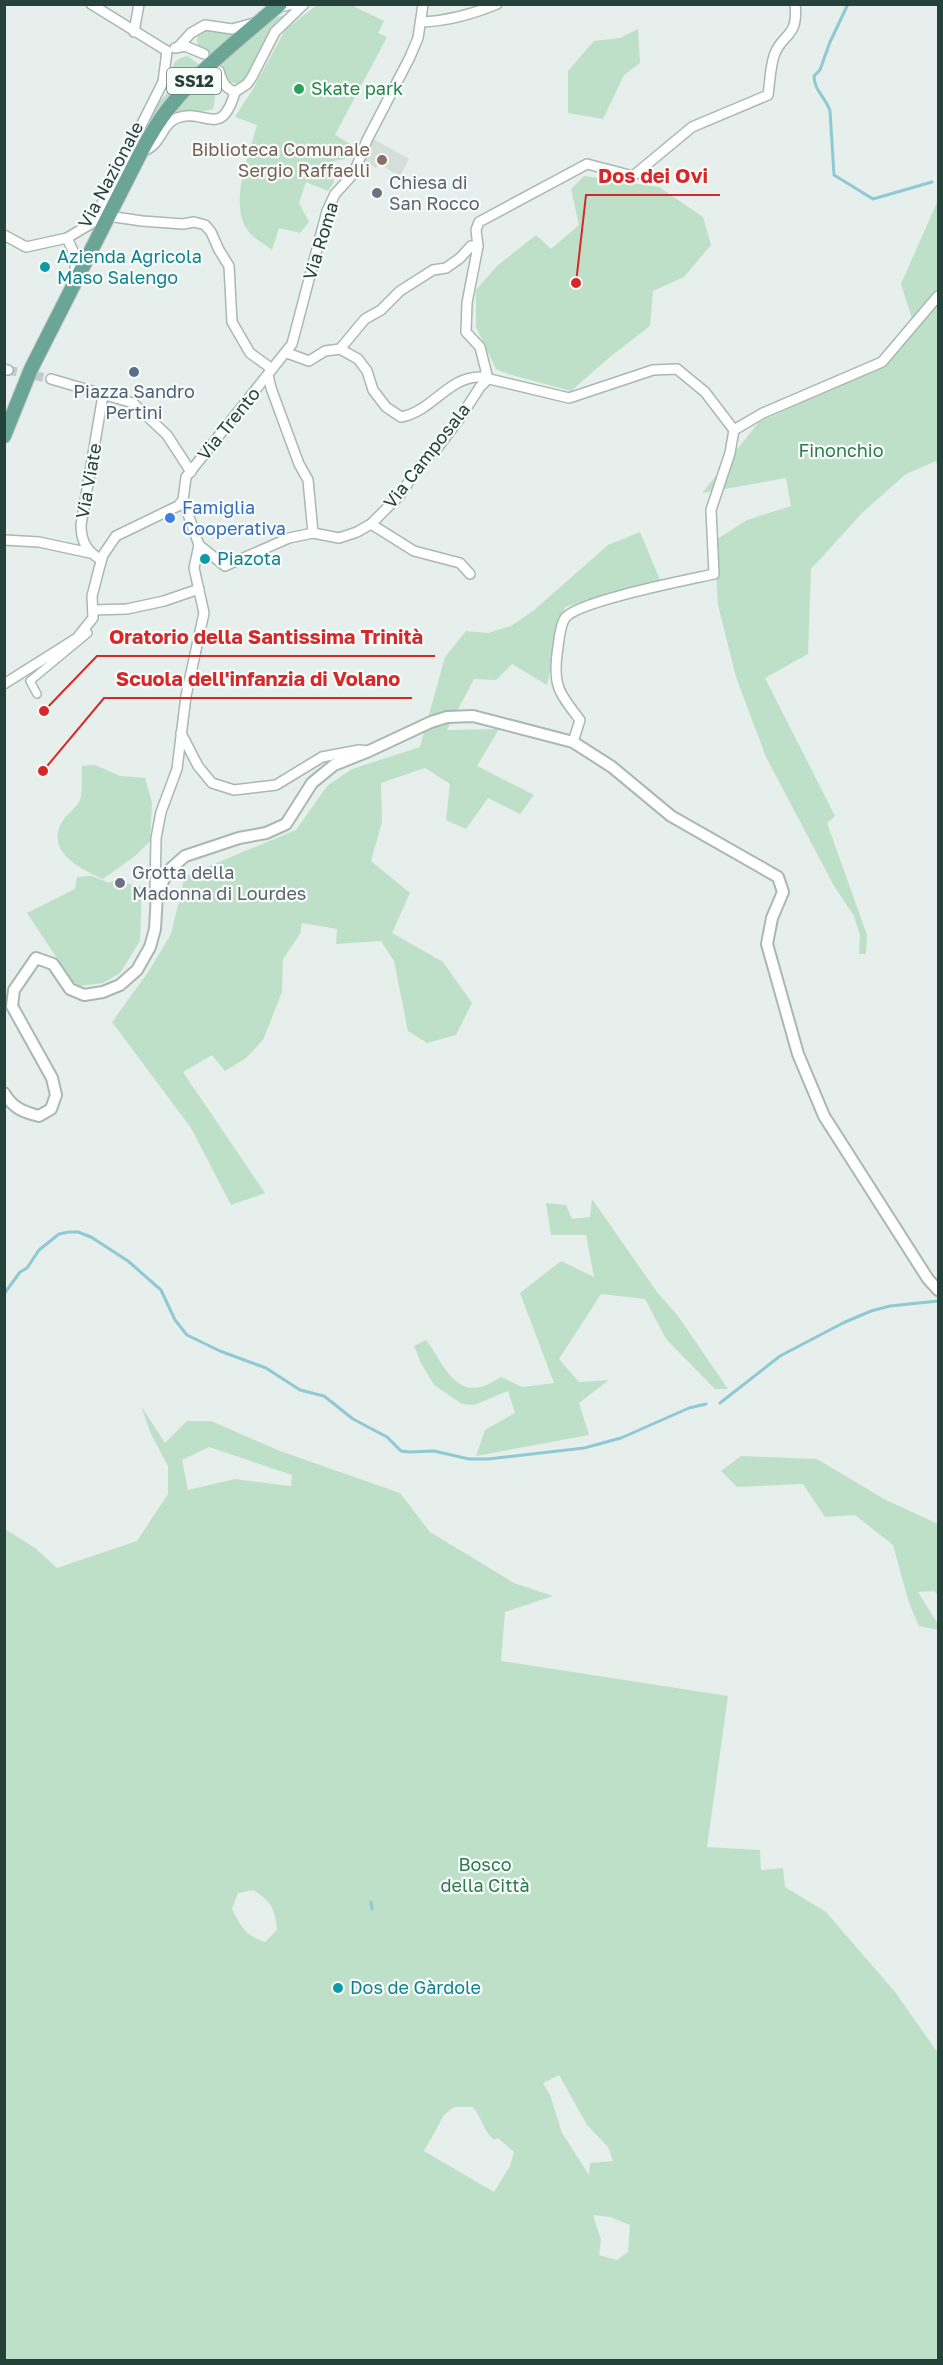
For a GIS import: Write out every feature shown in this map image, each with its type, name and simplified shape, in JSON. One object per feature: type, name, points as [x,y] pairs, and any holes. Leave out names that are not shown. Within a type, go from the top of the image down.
[{"type":"main road","name":"Via Nazionale","points":[[4,436],[19,396],[108,216],[141,152],[168,109],[277,6]]},
{"type":"street","points":[[91,4],[167,51]]},
{"type":"street","points":[[134,32],[139,4]]},
{"type":"street","points":[[277,6],[293,4]]},
{"type":"street","points":[[141,152],[151,149],[176,118],[215,119],[225,115],[231,106],[235,92],[247,84],[252,77],[275,32],[304,4]]},
{"type":"street","name":"Via Roma","points":[[287,353],[292,344],[312,273],[327,211],[335,194],[354,173],[367,140],[414,48],[423,4]]},
{"type":"street","points":[[421,22],[437,22],[477,13],[497,4]]},
{"type":"street","points":[[488,379],[480,347],[466,332],[467,303],[478,246],[476,230],[479,222],[586,164],[633,176],[692,127],[768,95],[774,54],[793,30],[796,16],[795,4]]},
{"type":"street","points":[[167,51],[179,46],[191,33],[205,25],[232,28],[259,22]]},
{"type":"street","points":[[179,46],[204,54]]},
{"type":"street","points":[[4,235],[26,247],[67,238],[92,223],[162,82],[167,51]]},
{"type":"street","points":[[219,71],[222,82],[228,89],[235,92]]},
{"type":"street","points":[[108,216],[183,224],[194,222],[205,225],[211,232],[229,266],[232,322],[250,353],[270,372],[271,388],[299,465],[308,480],[313,533]]},
{"type":"street","points":[[67,238],[74,253],[76,282]]},
{"type":"street","points":[[340,349],[365,320],[381,310],[400,291],[433,270],[446,268],[471,246],[478,246]]},
{"type":"street","points":[[734,430],[763,413],[882,362],[939,296]]},
{"type":"street","points":[[287,353],[309,361],[325,351],[340,349],[358,359],[367,371],[373,390],[386,407],[401,417],[413,415],[452,384],[469,377],[488,379],[569,398],[653,370],[677,369],[705,392],[734,430],[730,453],[711,510],[714,574],[620,595],[575,610],[563,622],[559,640],[556,680],[564,699],[580,720],[573,742]]},
{"type":"street","name":"Via Trento","points":[[183,500],[186,477],[287,353]]},
{"type":"street","points":[[51,379],[133,403],[160,427],[190,472]]},
{"type":"street","name":"Via Camposala","points":[[199,545],[225,566],[289,538],[313,533],[339,538],[371,524],[400,495],[418,468],[438,447],[488,379]]},
{"type":"street","name":"Via Viate","points":[[90,553],[81,537],[81,525],[104,395]]},
{"type":"street","points":[[4,1093],[11,1104],[25,1113],[39,1116],[51,1109],[56,1095],[52,1078],[12,1006],[14,990],[36,958],[53,964],[70,989],[84,995],[103,992],[120,985],[137,970],[150,947],[155,929],[156,838],[161,812],[177,769],[186,696],[204,612],[194,568],[199,545],[183,500]]},
{"type":"street","points":[[4,684],[77,638],[93,618],[92,596],[101,560],[116,536],[178,506],[183,500]]},
{"type":"street","points":[[371,524],[414,551],[460,563],[470,574]]},
{"type":"street","points":[[4,540],[39,542],[90,553],[101,560]]},
{"type":"street","points":[[93,610],[127,609],[164,601],[198,589]]},
{"type":"street","points":[[37,694],[30,681],[88,633]]},
{"type":"street","points":[[155,907],[157,893],[168,871],[185,856],[239,838],[266,833],[286,824],[312,783],[334,765],[431,722],[447,717],[473,716],[573,742],[612,767],[671,816],[778,877],[783,892],[772,918],[767,944],[798,1054],[824,1116],[928,1279],[939,1290]]},
{"type":"street","points":[[182,733],[198,766],[212,783],[234,790],[276,785],[322,757],[359,750],[369,751]]},
{"type":"shaded area","points":[[370,137],[409,159],[400,176],[379,164],[376,168],[357,158]]},
{"type":"green space","points":[[318,4],[351,5],[384,21],[378,33],[387,37],[335,135],[352,145],[345,159],[334,161],[330,171],[334,182],[328,191],[306,182],[299,203],[309,222],[300,233],[279,228],[272,250],[251,234],[242,217],[240,191],[242,177],[257,125],[235,117],[285,30]]},
{"type":"green space","points":[[290,13],[243,82],[237,84],[228,81],[222,64],[275,18]]},
{"type":"green space","points":[[207,28],[239,32],[214,55],[198,45],[199,35]]},
{"type":"green space","points":[[638,29],[640,63],[624,75],[603,119],[568,113],[568,71],[594,41],[620,38]]},
{"type":"green space","points":[[188,56],[201,66],[140,140],[158,103],[184,75],[180,71],[172,70],[174,63]]},
{"type":"green space","points":[[209,75],[215,91],[213,109],[200,112],[199,115],[168,119],[197,85]]},
{"type":"green space","points":[[584,176],[659,187],[703,217],[711,245],[684,277],[653,291],[650,326],[571,391],[496,369],[476,327],[476,290],[497,266],[536,235],[551,249],[579,225],[571,189]]},
{"type":"green space","name":"Finonchio","points":[[938,200],[938,470],[936,461],[906,474],[863,512],[811,569],[808,654],[765,678],[835,816],[827,823],[867,935],[866,954],[859,954],[860,935],[854,916],[834,886],[766,757],[736,677],[718,605],[714,541],[747,520],[791,506],[786,478],[702,493],[759,422],[888,363],[915,328],[901,284]]},
{"type":"green space","points":[[640,532],[660,580],[565,607],[547,685],[512,664],[496,680],[474,679],[447,730],[499,729],[477,766],[534,795],[520,814],[488,798],[466,829],[446,820],[450,784],[425,768],[381,783],[382,822],[371,861],[410,893],[392,933],[443,962],[472,1003],[456,1035],[427,1043],[408,1031],[394,961],[381,941],[336,944],[337,929],[302,923],[300,934],[283,959],[282,992],[263,1040],[246,1058],[225,1071],[212,1055],[183,1072],[265,1193],[231,1205],[191,1128],[112,1022],[149,971],[171,934],[185,876],[296,830],[327,786],[352,769],[420,747],[445,657],[466,631],[488,633],[511,626],[533,611],[608,545]]},
{"type":"green space","points":[[95,765],[120,776],[145,778],[152,803],[150,841],[135,856],[103,879],[68,858],[58,842],[62,822],[80,800],[82,766]]},
{"type":"green space","points":[[92,876],[109,883],[115,880],[142,887],[140,941],[120,973],[103,983],[80,986],[72,981],[27,913],[75,889],[77,877]]},
{"type":"green space","points":[[592,1199],[657,1292],[678,1316],[728,1389],[715,1389],[666,1339],[645,1299],[601,1294],[559,1359],[579,1382],[609,1380],[579,1403],[589,1435],[476,1456],[485,1430],[515,1413],[508,1391],[474,1405],[462,1404],[434,1385],[414,1346],[426,1340],[454,1380],[470,1388],[483,1386],[501,1377],[522,1387],[554,1383],[520,1293],[561,1261],[594,1277],[586,1235],[551,1235],[546,1203],[566,1205],[572,1219],[590,1217]]},
{"type":"green space","name":"Bosco della Città","points":[[141,1406],[165,1443],[187,1421],[211,1421],[280,1451],[400,1493],[430,1532],[514,1583],[553,1596],[505,1612],[501,1661],[728,1696],[707,1847],[760,1850],[761,1870],[783,1868],[785,1887],[826,1912],[895,1992],[938,2053],[938,2360],[5,2360],[5,1529],[35,1548],[57,1568],[137,1541],[168,1494],[168,1466],[151,1434]],"holes":[[[209,1447],[292,1475],[291,1486],[235,1479],[188,1490],[182,1460]],[[253,1890],[271,1906],[277,1930],[265,1942],[249,1934],[238,1921],[232,1909],[238,1893]],[[559,2075],[587,2125],[608,2147],[613,2161],[590,2163],[589,2175],[562,2133],[550,2095],[543,2083]],[[454,2107],[473,2107],[490,2136],[494,2140],[498,2138],[514,2152],[510,2166],[494,2192],[424,2151],[444,2115]],[[593,2215],[610,2217],[630,2225],[628,2252],[617,2260],[599,2255],[601,2240]]]},
{"type":"green space","points":[[741,1456],[817,1459],[884,1499],[938,1524],[938,1595],[934,1591],[918,1592],[938,1624],[938,1630],[919,1626],[909,1603],[893,1545],[855,1515],[825,1517],[803,1484],[737,1487],[721,1471]]},
{"type":"waterway","points":[[848,4],[820,70],[814,76],[816,86],[830,111],[834,175],[873,199],[932,182]]},
{"type":"waterway","points":[[4,1294],[20,1272],[27,1268],[39,1250],[59,1234],[78,1232],[91,1237],[128,1261],[161,1290],[175,1320],[187,1335],[220,1351],[266,1368],[300,1390],[324,1396],[353,1419],[387,1437],[401,1451],[434,1451],[469,1459],[488,1459],[584,1448],[621,1438],[689,1408],[706,1404]]},
{"type":"waterway","points":[[720,1403],[780,1356],[843,1323],[890,1306],[938,1301]]},
{"type":"waterway","points":[[371,1902],[372,1909]]},
{"type":"tunnel","points":[[8,370],[51,379]]},
{"type":"place","name":"Skate park","points":[[299,89]]},
{"type":"place","name":"Biblioteca Comunale Sergio Raffaelli","points":[[382,160]]},
{"type":"place","name":"Chiesa di San Rocco","points":[[377,193]]},
{"type":"place","name":"Azienda Agricola Maso Salengo","points":[[45,267]]},
{"type":"place","name":"Dos dei Ovi","points":[[576,283]]},
{"type":"place","name":"Piazza Sandro Pertini","points":[[134,372]]},
{"type":"place","name":"Famiglia Cooperativa","points":[[170,518]]},
{"type":"place","name":"Piazota","points":[[205,559]]},
{"type":"place","name":"Oratorio della Santissima Trinità","points":[[44,711]]},
{"type":"place","name":"Scuola dell'infanzia di Volano","points":[[43,771]]},
{"type":"place","name":"Grotta della Madonna di Lourdes","points":[[120,883]]},
{"type":"place","name":"Dos de Gàrdole","points":[[338,1988]]}]
